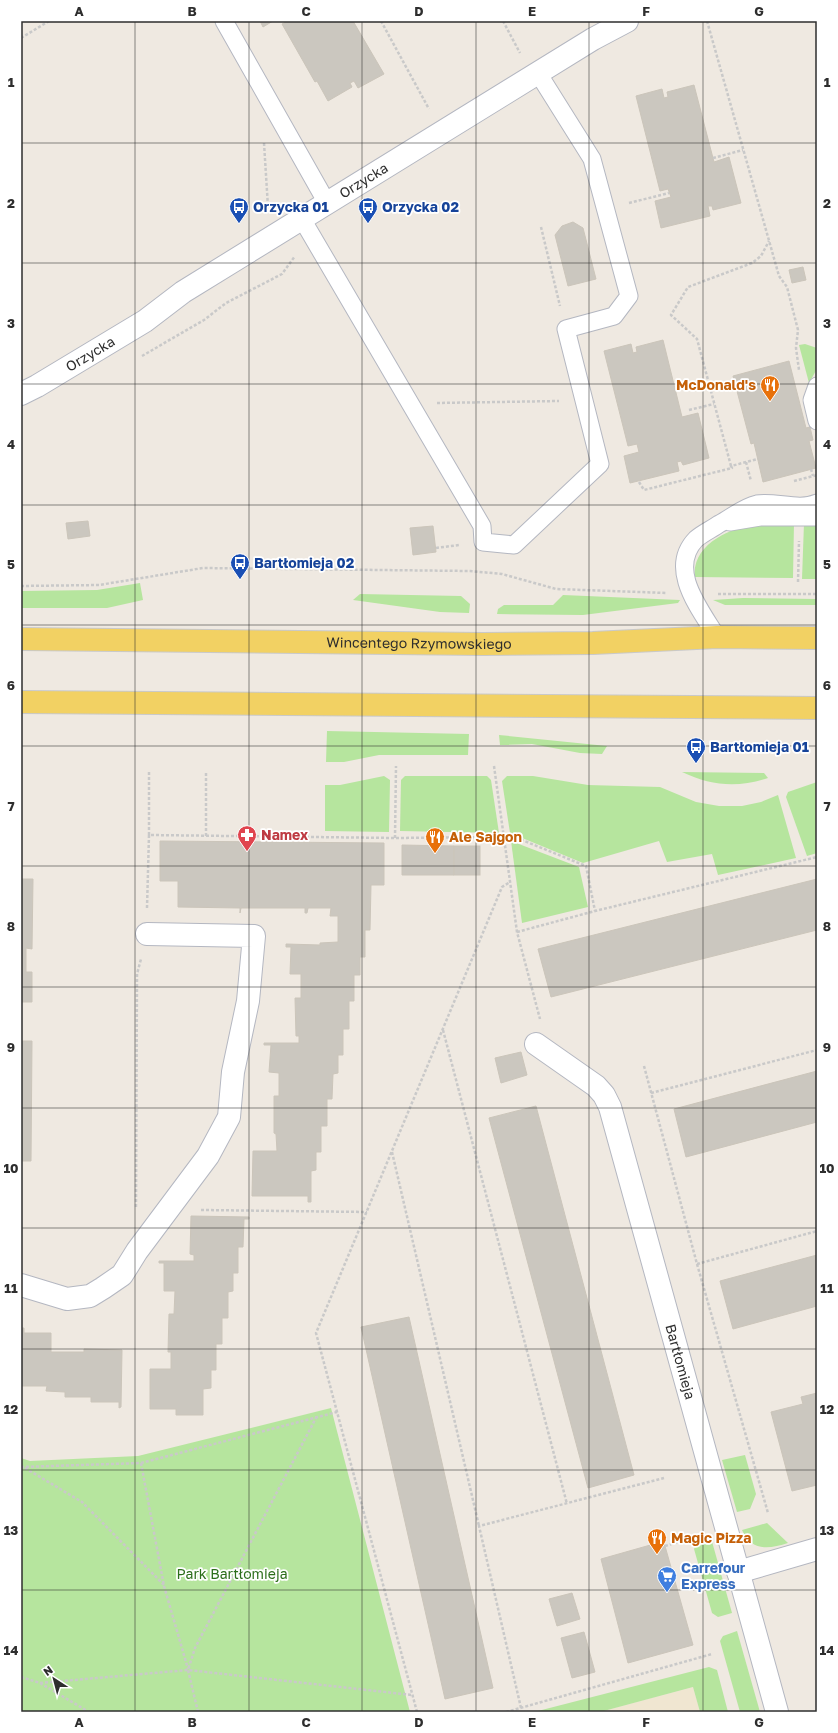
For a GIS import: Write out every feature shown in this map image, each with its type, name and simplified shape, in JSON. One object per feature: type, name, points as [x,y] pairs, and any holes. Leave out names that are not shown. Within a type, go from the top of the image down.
[{"type":"main road","name":"Wincentego Rzymowskiego","points":[[21,639],[483,644],[593,643],[717,637],[817,638]]},
{"type":"main road","points":[[21,702],[817,708]]},
{"type":"street","name":"Orzycka","points":[[21,394],[37,386],[145,321],[183,292],[593,39],[627,21]]},
{"type":"street","points":[[21,1285],[67,1299],[90,1296],[122,1275],[168,1209],[208,1156],[229,1117],[233,1072],[248,1001],[254,936],[147,934]]},
{"type":"street","name":"Bartłomieja","points":[[542,1049],[596,1086],[604,1095],[610,1107],[777,1712]]},
{"type":"street","points":[[738,1572],[817,1548]]},
{"type":"lane","points":[[224,21],[327,203]]},
{"type":"lane","points":[[302,219],[482,526],[483,542],[514,545],[600,464],[566,329],[614,316],[629,296],[592,159],[538,73]]},
{"type":"lane","points":[[817,386],[812,403],[817,421]]},
{"type":"lane","points":[[717,637],[686,582],[684,565],[691,546],[697,538],[745,509],[757,504],[800,506],[817,503]]},
{"type":"lane","points":[[720,524],[760,517],[817,518]]},
{"type":"path","points":[[21,38],[49,21]]},
{"type":"path","points":[[381,21],[430,109]]},
{"type":"path","points":[[503,21],[521,54]]},
{"type":"path","points":[[707,21],[779,276],[787,287],[798,330],[796,348],[800,374]]},
{"type":"path","points":[[264,140],[268,207]]},
{"type":"path","points":[[712,158],[743,150]]},
{"type":"path","points":[[606,209],[670,193]]},
{"type":"path","points":[[541,227],[566,329]]},
{"type":"path","points":[[731,466],[697,339],[671,314],[688,287],[752,263],[761,256],[769,241]]},
{"type":"path","points":[[415,412],[424,407],[442,402],[530,402],[584,398]]},
{"type":"path","points":[[689,410],[714,404]]},
{"type":"path","points":[[639,482],[644,490],[732,468],[731,466],[758,459]]},
{"type":"path","points":[[746,462],[752,483]]},
{"type":"path","points":[[811,470],[813,476]]},
{"type":"path","points":[[798,582],[799,538]]},
{"type":"path","points":[[21,586],[98,585],[203,568],[470,571],[502,574],[556,589],[672,594]]},
{"type":"path","points":[[711,594],[817,594]]},
{"type":"path","points":[[395,838],[396,766]]},
{"type":"path","points":[[494,766],[517,932],[542,1049]]},
{"type":"path","points":[[149,772],[147,934],[138,974],[136,1209],[367,1212]]},
{"type":"path","points":[[206,773],[206,836]]},
{"type":"path","points":[[149,835],[395,838],[504,837],[522,840],[586,866],[595,911]]},
{"type":"path","points":[[517,932],[595,911],[817,857]]},
{"type":"path","points":[[417,1712],[316,1333],[502,887],[510,882]]},
{"type":"path","points":[[443,1029],[567,1504]]},
{"type":"path","points":[[652,1093],[817,1050]]},
{"type":"path","points":[[644,1066],[697,1264],[768,1513]]},
{"type":"path","points":[[392,1151],[522,1708]]},
{"type":"path","points":[[697,1264],[817,1231]]},
{"type":"path","points":[[23,1467],[141,1463],[337,1412]]},
{"type":"path","points":[[188,1670],[195,1648],[317,1416]]},
{"type":"path","points":[[141,1463],[164,1586],[188,1670],[198,1712]]},
{"type":"path","points":[[23,1467],[82,1502],[164,1586]]},
{"type":"path","points":[[479,1526],[664,1478]]},
{"type":"path","points":[[665,1546],[681,1542]]},
{"type":"path","points":[[506,1712],[712,1654]]},
{"type":"path","points":[[40,1683],[188,1670],[412,1695]]},
{"type":"path","points":[[21,1677],[40,1683],[89,1712]]},
{"type":"shaded area","points":[[693,1687],[700,1712],[600,1712]]},
{"type":"green space","points":[[805,344],[817,348],[817,369],[809,383],[799,345]]},
{"type":"green space","points":[[794,523],[793,578],[695,577],[695,566],[699,556],[706,547],[725,534],[736,529],[757,524]]},
{"type":"green space","points":[[804,523],[817,523],[817,579],[802,579]]},
{"type":"green space","points":[[140,583],[143,600],[107,608],[21,608],[21,591],[97,590]]},
{"type":"green space","points":[[360,594],[461,596],[470,604],[469,613],[440,612],[353,600]]},
{"type":"green space","points":[[563,595],[680,600],[678,603],[583,615],[497,614],[498,609],[504,605],[553,605]]},
{"type":"green space","points":[[743,598],[817,599],[817,605],[725,605],[713,600]]},
{"type":"green space","points":[[327,731],[469,734],[468,755],[379,755],[344,762],[326,762]]},
{"type":"green space","points":[[499,735],[607,746],[602,754],[580,753],[532,744],[500,745]]},
{"type":"green space","points":[[682,772],[764,773],[768,778],[746,783],[725,784],[703,780]]},
{"type":"green space","points":[[384,776],[390,780],[389,832],[325,831],[325,785],[340,785]]},
{"type":"green space","points":[[405,776],[487,776],[491,780],[499,833],[400,831],[401,780]]},
{"type":"green space","points":[[507,776],[533,776],[588,785],[660,787],[696,802],[719,806],[742,806],[761,802],[778,795],[796,858],[718,875],[712,854],[667,862],[659,841],[583,863],[510,833],[502,781]]},
{"type":"green space","points":[[817,782],[817,853],[807,856],[786,797],[788,792]]},
{"type":"green space","points":[[511,841],[579,867],[588,907],[522,923]]},
{"type":"green space","name":"Park Bartłomieja","points":[[331,1408],[410,1712],[21,1712],[21,1458],[30,1461],[138,1456]]},
{"type":"green space","points":[[745,1455],[756,1494],[750,1509],[737,1512],[722,1460]]},
{"type":"green space","points":[[767,1523],[788,1543],[774,1547],[762,1547],[751,1542],[742,1530]]},
{"type":"green space","points":[[711,1538],[732,1613],[718,1617],[712,1613],[694,1549],[697,1543]]},
{"type":"green space","points":[[737,1631],[760,1712],[740,1712],[720,1641],[723,1636]]},
{"type":"green space","points":[[709,1667],[717,1670],[728,1712],[700,1712],[693,1687],[600,1712],[534,1712]]},
{"type":"building","points":[[260,21],[273,21],[263,27]]},
{"type":"building","points":[[288,21],[353,21],[384,74],[358,88],[354,81],[350,83],[352,87],[328,101],[317,81],[315,82],[282,24]]},
{"type":"building","points":[[694,85],[714,162],[729,157],[741,203],[713,210],[712,206],[708,206],[710,216],[661,228],[655,201],[671,197],[668,189],[660,191],[636,96],[662,89],[664,98],[668,97],[667,92]]},
{"type":"building","points":[[573,222],[583,228],[596,279],[568,286],[555,235],[562,226]]},
{"type":"building","points":[[803,267],[806,280],[792,283],[789,270]]},
{"type":"building","points":[[663,340],[682,417],[698,413],[709,458],[683,465],[681,461],[677,462],[679,471],[630,483],[624,456],[639,452],[637,444],[628,446],[604,351],[631,344],[633,353],[637,352],[636,347]]},
{"type":"building","name":"McDonald's","points":[[789,361],[806,428],[810,427],[813,440],[809,441],[816,468],[763,482],[754,443],[751,444],[733,376]]},
{"type":"building","points":[[88,521],[90,536],[68,539],[66,523]]},
{"type":"building","points":[[433,526],[436,552],[413,555],[410,528]]},
{"type":"building","points":[[160,841],[384,843],[384,885],[371,885],[370,930],[365,930],[365,957],[360,957],[360,975],[354,975],[354,1001],[349,1001],[349,1029],[343,1029],[343,1055],[338,1055],[338,1073],[333,1074],[332,1099],[327,1099],[327,1126],[321,1126],[321,1152],[316,1152],[316,1170],[311,1171],[311,1202],[308,1202],[308,1196],[252,1196],[253,1151],[277,1151],[276,1134],[274,1133],[274,1096],[279,1096],[279,1073],[269,1072],[271,1045],[264,1045],[264,1043],[299,1043],[299,1036],[296,1036],[295,998],[301,998],[301,974],[290,974],[291,947],[286,947],[286,944],[320,945],[320,943],[338,942],[338,916],[330,916],[331,908],[308,908],[307,913],[305,913],[305,908],[241,908],[240,913],[240,908],[178,907],[178,881],[160,881]]},
{"type":"building","points":[[402,845],[454,846],[454,875],[402,875]]},
{"type":"building","points":[[454,846],[480,846],[480,875],[454,875]]},
{"type":"building","points":[[21,879],[33,879],[32,949],[26,948],[26,972],[32,972],[32,1002],[21,1002]]},
{"type":"building","points":[[817,879],[817,930],[551,997],[538,949]]},
{"type":"building","points":[[21,1041],[32,1041],[31,1161],[21,1161]]},
{"type":"building","points":[[521,1052],[527,1075],[501,1083],[495,1058]]},
{"type":"building","points":[[817,1071],[817,1122],[686,1157],[674,1109]]},
{"type":"building","points":[[536,1106],[634,1475],[588,1488],[489,1118]]},
{"type":"building","points":[[191,1216],[249,1217],[249,1219],[244,1219],[243,1247],[238,1247],[238,1273],[233,1273],[233,1291],[228,1292],[228,1318],[222,1318],[222,1344],[216,1344],[216,1370],[211,1370],[211,1388],[203,1389],[203,1415],[176,1415],[176,1409],[150,1409],[150,1369],[171,1369],[171,1352],[168,1352],[169,1314],[174,1314],[175,1291],[164,1291],[164,1263],[159,1263],[159,1261],[194,1261],[194,1255],[190,1254]]},
{"type":"building","points":[[817,1255],[817,1306],[733,1329],[720,1281]]},
{"type":"building","points":[[409,1317],[493,1688],[445,1699],[361,1327]]},
{"type":"building","points":[[21,1328],[24,1328],[24,1333],[51,1333],[51,1352],[84,1352],[84,1349],[122,1350],[121,1407],[119,1408],[119,1402],[91,1402],[91,1397],[65,1397],[65,1392],[46,1391],[47,1386],[21,1386]]},
{"type":"building","points":[[817,1393],[817,1485],[792,1491],[771,1412],[803,1404],[801,1397]]},
{"type":"building","points":[[664,1542],[693,1645],[628,1663],[601,1559]]},
{"type":"building","points":[[572,1593],[580,1619],[557,1626],[549,1599]]},
{"type":"building","points":[[584,1632],[595,1672],[572,1678],[561,1638]]},
{"type":"place","name":"Orzycka 01","points":[[239,224]]},
{"type":"place","name":"Orzycka 02","points":[[368,224]]},
{"type":"place","name":"McDonald's","points":[[770,402]]},
{"type":"place","name":"Bartłomieja 02","points":[[240,580]]},
{"type":"place","name":"Bartłomieja 01","points":[[696,764]]},
{"type":"place","name":"Namex","points":[[247,852]]},
{"type":"place","name":"Ale Sajgon","points":[[435,854]]},
{"type":"place","name":"Magic Pizza","points":[[657,1555]]},
{"type":"place","name":"Carrefour Express","points":[[667,1593]]}]
